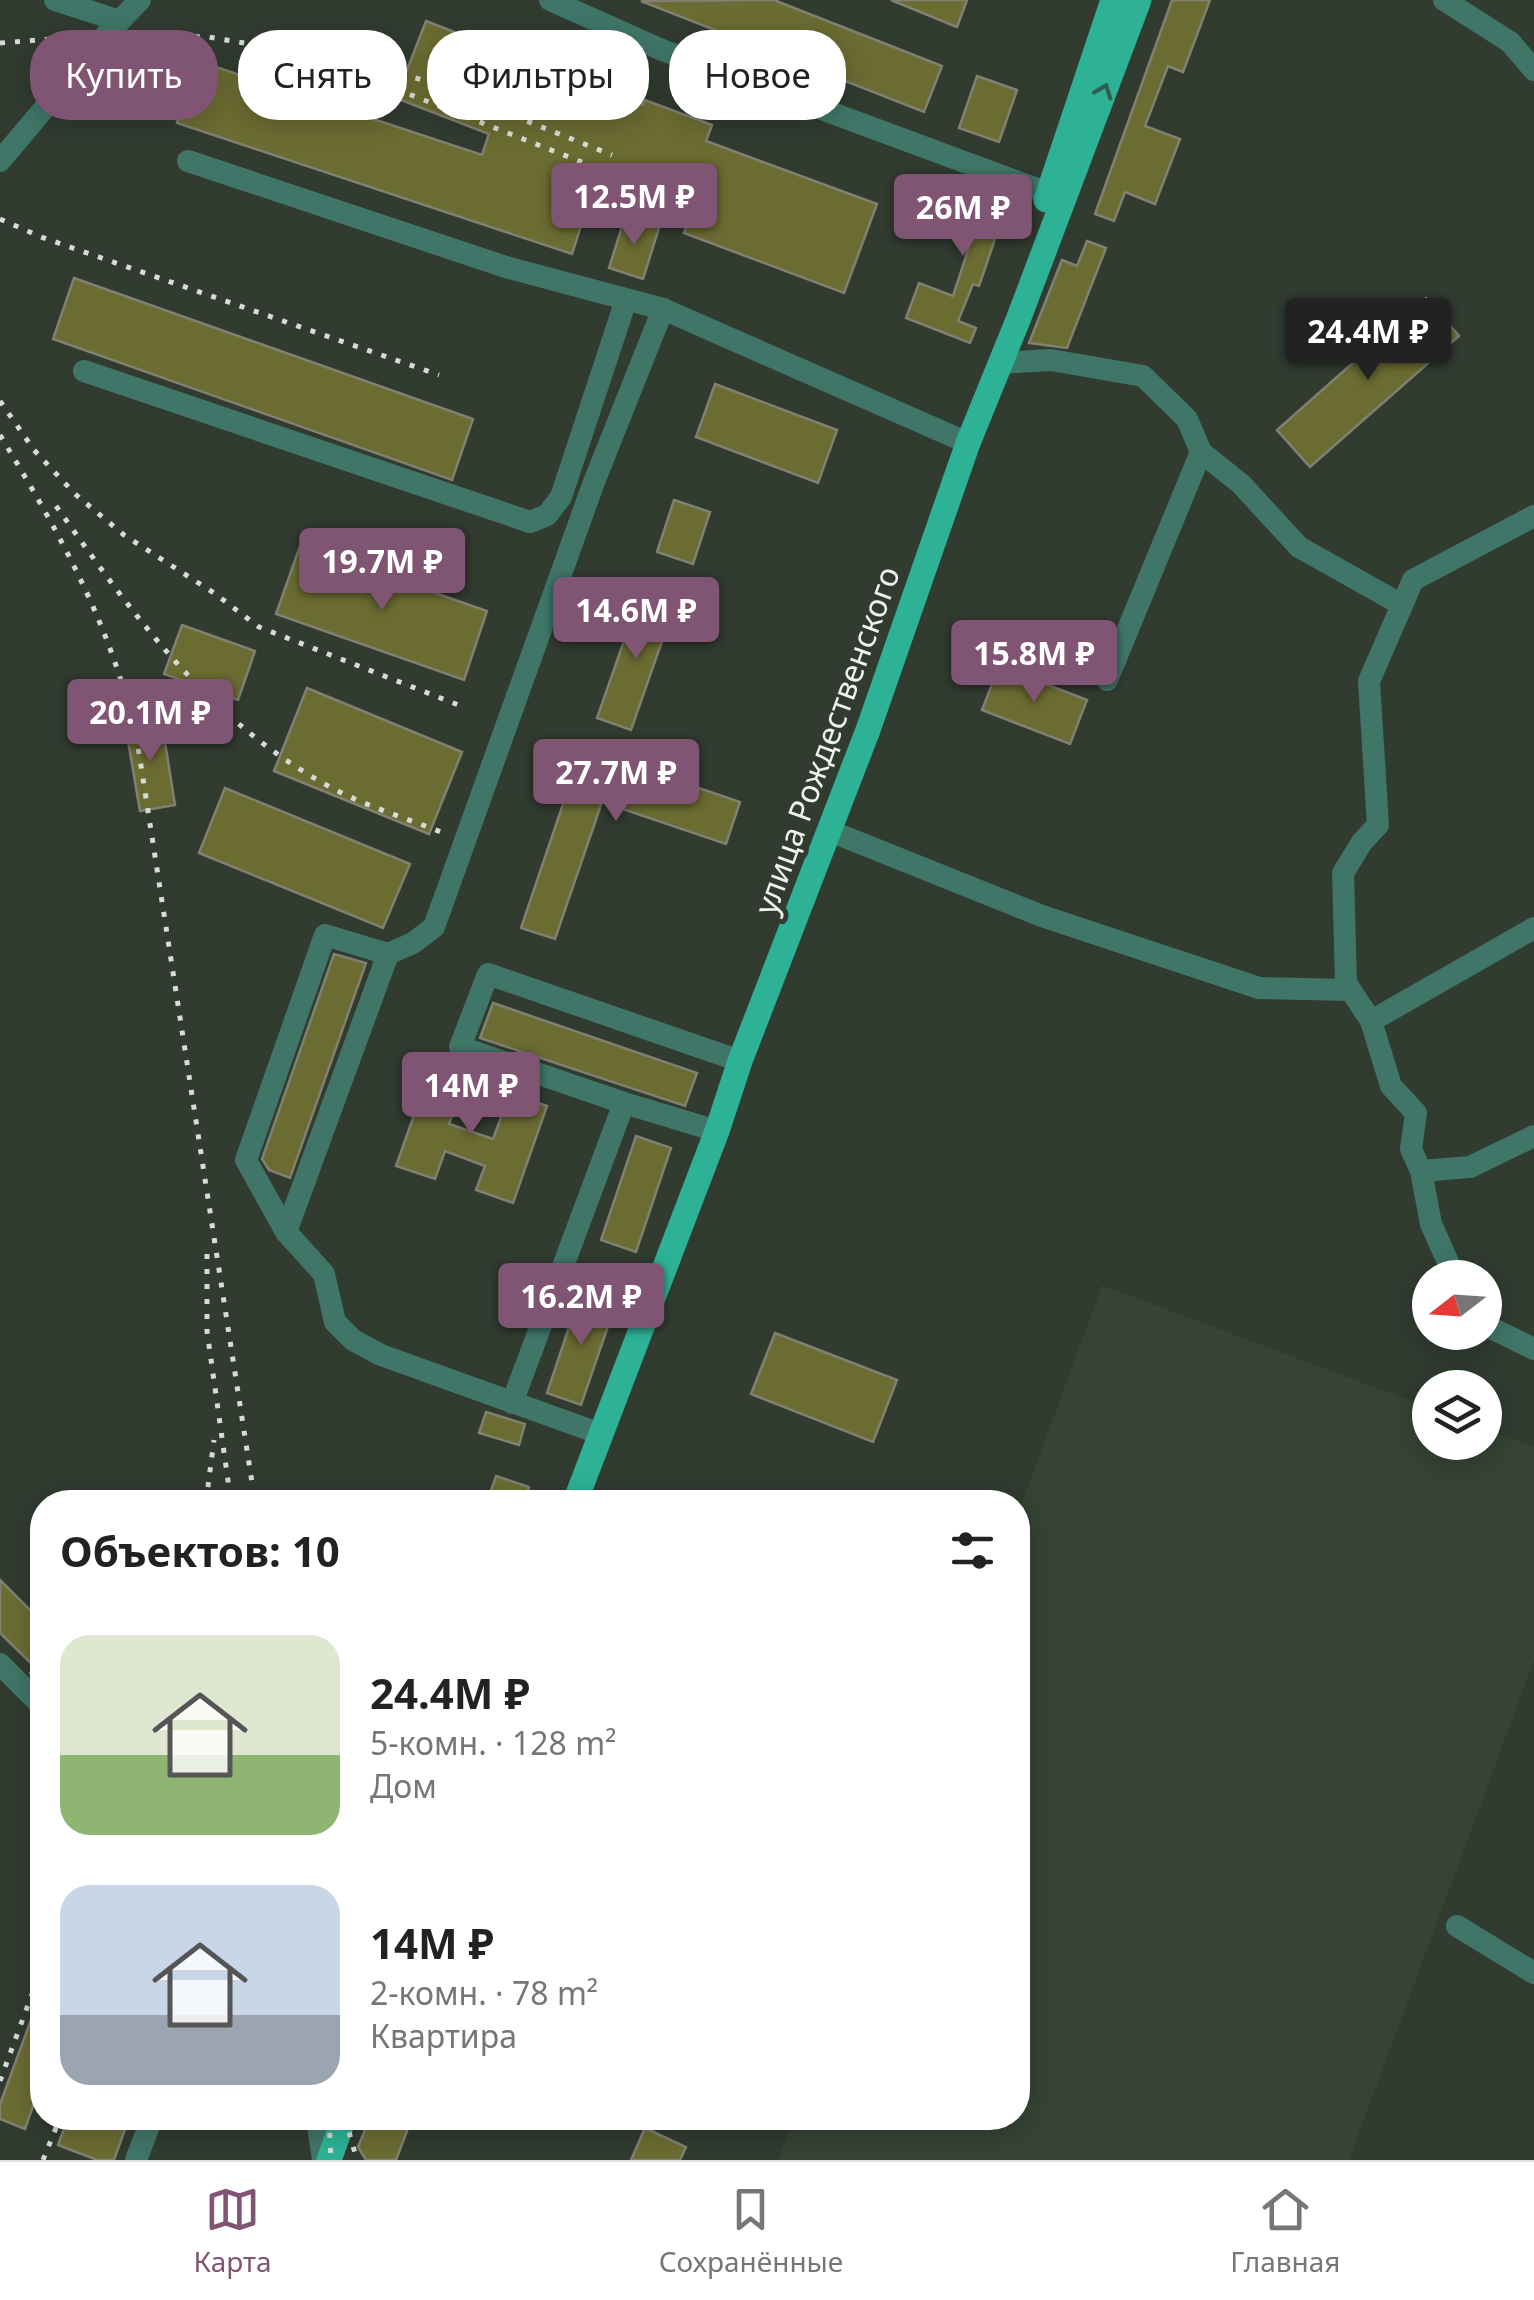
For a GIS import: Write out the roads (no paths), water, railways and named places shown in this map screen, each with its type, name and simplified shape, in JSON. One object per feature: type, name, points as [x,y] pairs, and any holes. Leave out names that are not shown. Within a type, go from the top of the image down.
[{"type":"main road","points":[[968,443],[1114,0]]},
{"type":"main road","name":"улица Рождественского","points":[[580,1490],[830,831],[968,443],[1139,0]]},
{"type":"main road","points":[[326,2160],[339,2130]]},
{"type":"street","points":[[55,0],[120,21]]},
{"type":"street","points":[[0,160],[140,0]]},
{"type":"street","points":[[550,0],[662,50],[1048,193]]},
{"type":"street","points":[[1444,0],[1510,42],[1534,70]]},
{"type":"street","points":[[188,161],[509,268],[664,309],[968,443]]},
{"type":"street","points":[[84,371],[530,522],[547,515],[561,497],[626,300]]},
{"type":"street","points":[[601,1434],[381,1354],[353,1340],[335,1322],[324,1274],[286,1232],[246,1160],[325,936],[388,954],[413,943],[434,927],[594,482],[664,309]]},
{"type":"street","points":[[1000,363],[1051,360],[1143,376],[1187,419],[1201,452],[1242,484],[1299,547],[1402,605]]},
{"type":"street","points":[[1107,680],[1201,452]]},
{"type":"street","points":[[1447,1260],[1431,1224],[1421,1171],[1411,1149],[1416,1113],[1391,1086],[1371,1021],[1346,983],[1343,873],[1378,825],[1369,681],[1412,580],[1534,516]]},
{"type":"street","points":[[830,831],[1042,916],[1259,988],[1350,990]]},
{"type":"street","points":[[1371,1021],[1534,928]]},
{"type":"street","points":[[286,1232],[388,954]]},
{"type":"street","points":[[717,1131],[460,1047],[488,974],[740,1060]]},
{"type":"street","points":[[512,1403],[624,1103]]},
{"type":"street","points":[[1421,1171],[1470,1166],[1534,1136]]},
{"type":"street","points":[[1502,1333],[1534,1349]]},
{"type":"street","points":[[0,1664],[30,1694]]},
{"type":"street","points":[[1457,1926],[1534,1973]]},
{"type":"street","points":[[136,2160],[147,2130]]},
{"type":"street","points":[[319,2130],[326,2160]]},
{"type":"railway","points":[[0,43],[106,35],[208,37],[359,62],[426,81],[612,155]]},
{"type":"railway","points":[[407,93],[607,172]]},
{"type":"railway","points":[[0,219],[41,237],[439,375]]},
{"type":"railway","points":[[0,401],[34,450],[75,494],[124,535],[259,627],[461,706]]},
{"type":"railway","points":[[0,435],[82,582],[113,658],[137,740],[253,1490]]},
{"type":"railway","points":[[56,506],[146,627],[211,699],[248,732],[332,788],[446,834]]},
{"type":"railway","points":[[207,1254],[207,1331],[229,1490]]},
{"type":"railway","points":[[208,1490],[214,1440]]},
{"type":"railway","points":[[0,2081],[30,2000]]},
{"type":"railway","points":[[43,2160],[55,2130]]},
{"type":"railway","points":[[330,2130],[331,2160]]},
{"type":"railway","points":[[348,2130],[357,2160]]}]
